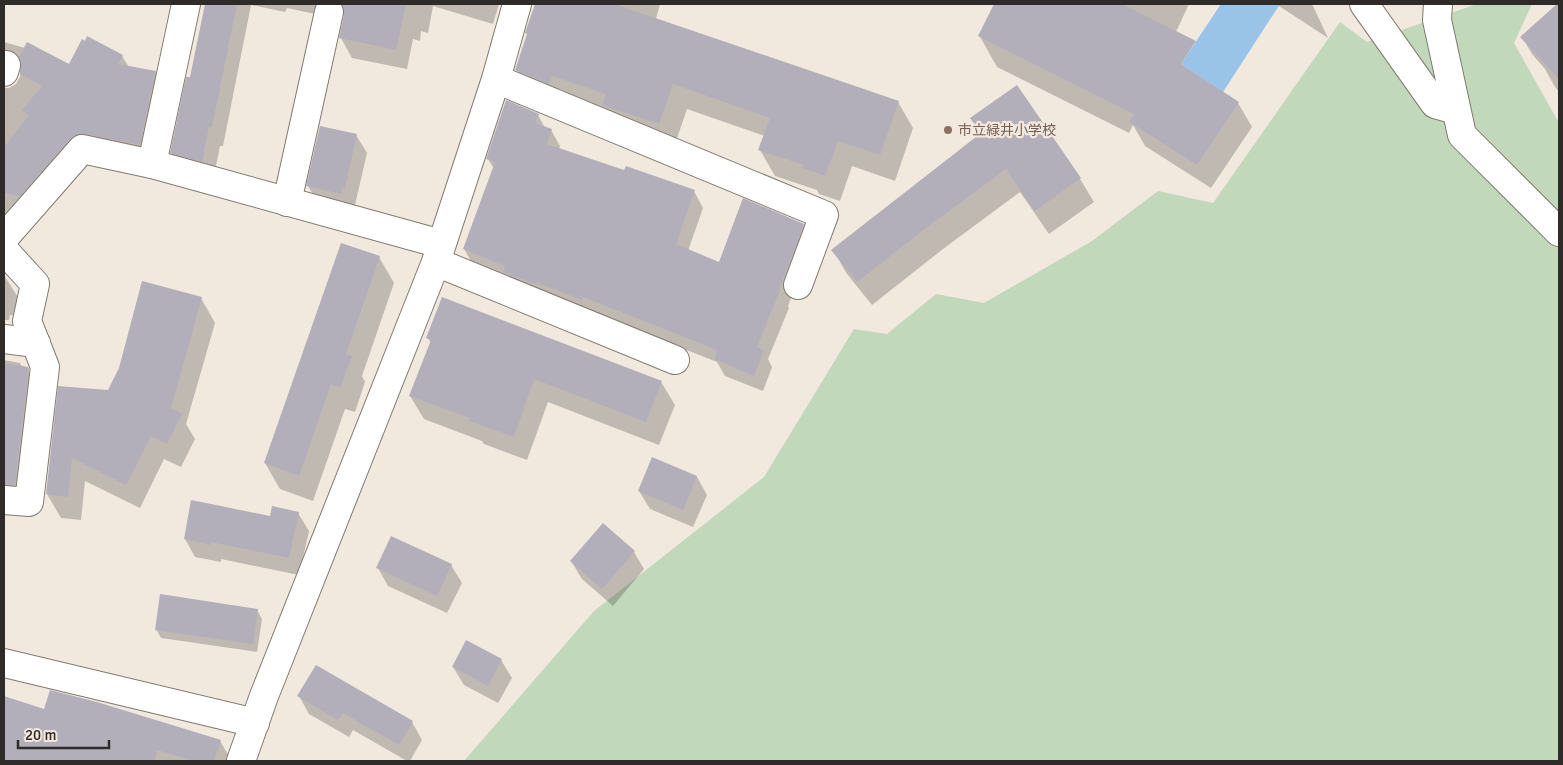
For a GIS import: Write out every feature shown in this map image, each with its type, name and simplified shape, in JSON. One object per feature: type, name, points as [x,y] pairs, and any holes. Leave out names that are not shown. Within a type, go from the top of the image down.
[{"type":"street","points":[[152,164],[186,4]]},
{"type":"street","points":[[241,761],[264,696],[438,253],[496,79],[517,4]]},
{"type":"street","points":[[1364,4],[1435,104],[1456,110]]},
{"type":"street","points":[[1438,4],[1437,20],[1462,135],[1559,232]]},
{"type":"street","points":[[287,202],[329,12]]},
{"type":"street","points":[[496,79],[824,215],[798,285]]},
{"type":"street","points":[[4,238],[82,150],[152,164],[287,202],[438,253],[675,360]]},
{"type":"street","points":[[4,250],[35,284],[27,321],[45,367],[29,502],[4,500]]},
{"type":"street","points":[[4,339],[36,344]]},
{"type":"street","points":[[4,663],[255,723]]},
{"type":"green space","points":[[1477,4],[1532,4],[1514,43],[1559,123],[1559,761],[464,761],[594,611],[764,477],[854,329],[887,334],[936,294],[984,303],[1092,241],[1158,191],[1213,203],[1340,22],[1367,42]]},
{"type":"water","points":[[1221,4],[1280,4],[1223,92],[1181,64]]},
{"type":"building","points":[[205,4],[237,4],[212,127],[209,127],[202,162],[170,153],[186,77],[190,77]]},
{"type":"building","points":[[342,4],[406,4],[396,50],[339,38],[344,15]]},
{"type":"building","points":[[535,4],[614,4],[899,101],[880,155],[838,141],[825,176],[803,168],[804,165],[758,150],[770,118],[673,84],[659,124],[602,105],[606,94],[552,76],[549,84],[515,70]]},
{"type":"building","points":[[994,4],[1122,4],[1196,41],[1181,64],[1239,102],[1197,165],[1129,122],[1134,114],[978,36]]},
{"type":"building","points":[[1559,4],[1559,79],[1520,37]]},
{"type":"building","points":[[87,36],[123,55],[118,64],[156,71],[140,145],[77,134],[70,139],[20,196],[4,193],[4,147],[29,115],[22,110],[42,86],[20,74],[21,62],[19,57],[27,42],[69,64],[82,39],[85,41]]},
{"type":"building","points":[[1017,85],[1081,178],[1035,211],[1006,169],[857,282],[831,250],[981,133],[970,118]]},
{"type":"building","points":[[506,100],[539,114],[535,123],[552,129],[547,144],[624,170],[626,166],[695,190],[676,244],[719,262],[743,198],[804,224],[757,347],[764,350],[754,376],[714,359],[717,350],[583,297],[582,300],[536,282],[535,284],[503,272],[505,266],[463,249],[495,162],[486,159]]},
{"type":"building","points":[[320,126],[357,134],[345,188],[342,187],[341,194],[306,186]]},
{"type":"building","points":[[341,243],[380,256],[346,354],[352,356],[340,388],[331,384],[299,476],[264,463]]},
{"type":"building","points":[[142,281],[202,297],[171,408],[182,414],[167,444],[151,436],[126,485],[72,458],[68,497],[46,494],[58,386],[108,390],[119,368]]},
{"type":"building","points":[[442,297],[662,381],[646,422],[534,379],[514,437],[469,421],[470,418],[409,396],[431,340],[426,338]]},
{"type":"building","points":[[4,363],[28,367],[29,369],[15,485],[4,485]]},
{"type":"building","points":[[652,457],[697,476],[683,510],[638,491]]},
{"type":"building","points":[[191,500],[270,516],[272,506],[299,512],[289,558],[211,542],[211,545],[184,539]]},
{"type":"building","points":[[603,523],[635,551],[602,589],[570,561]]},
{"type":"building","points":[[391,536],[452,564],[437,596],[376,568]]},
{"type":"building","points":[[160,594],[258,609],[253,644],[155,630]]},
{"type":"building","points":[[466,640],[502,659],[488,686],[452,667]]},
{"type":"building","points":[[316,665],[413,721],[399,745],[343,713],[338,720],[297,696]]},
{"type":"building","points":[[50,690],[97,702],[221,740],[214,761],[194,761],[157,750],[155,761],[4,761],[4,696],[44,709]]},
{"type":"place","name":"市立緑井小学校","points":[[948,130]]}]
